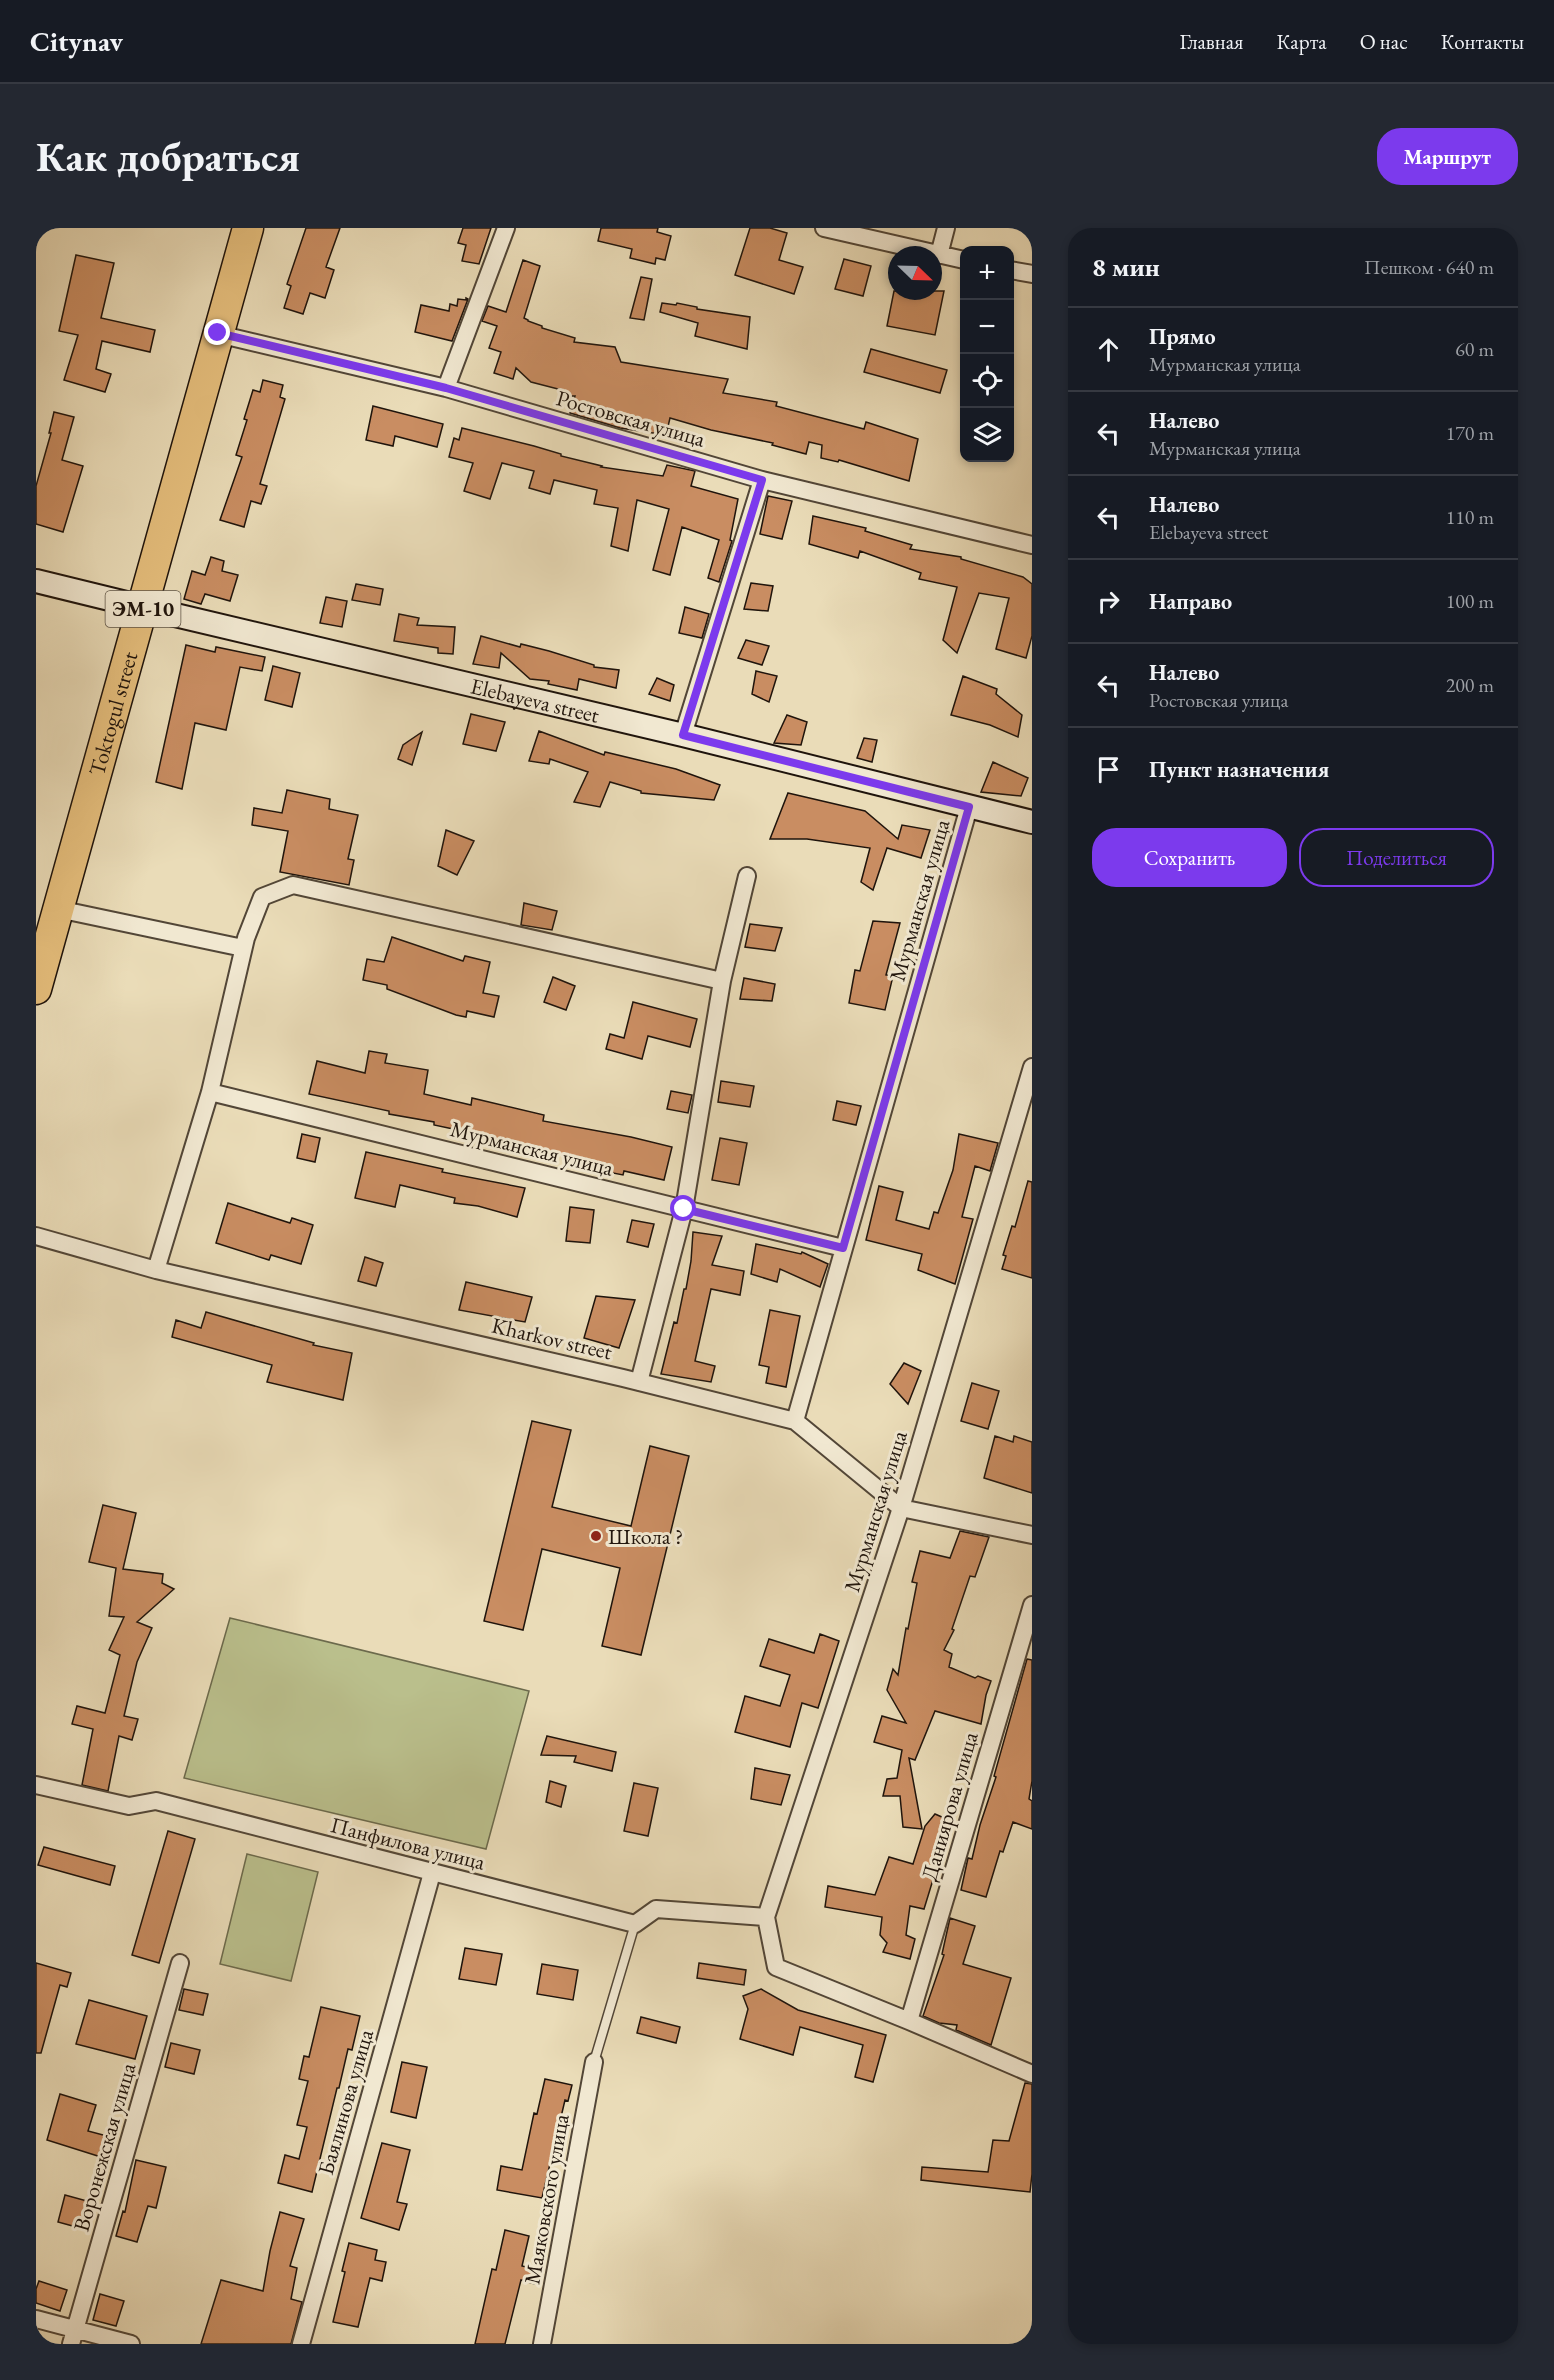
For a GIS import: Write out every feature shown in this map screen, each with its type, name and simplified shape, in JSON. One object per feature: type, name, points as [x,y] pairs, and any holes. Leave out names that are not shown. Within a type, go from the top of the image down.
[{"type":"highway","name":"Toktogul street","points":[[36,989],[248,228]]},
{"type":"main road","name":"Elebayeva street","points":[[36,581],[683,735],[1032,822]]},
{"type":"street","points":[[446,388],[506,228]]},
{"type":"street","points":[[824,228],[901,246]]},
{"type":"street","points":[[941,246],[946,228]]},
{"type":"street","points":[[942,256],[960,259]]},
{"type":"street","points":[[1014,271],[1032,274]]},
{"type":"street","name":"Ростовская улица","points":[[218,333],[446,388],[762,480],[1032,545]]},
{"type":"street","points":[[683,735],[762,480]]},
{"type":"street","name":"Мурманская улица","points":[[795,1421],[969,807]]},
{"type":"street","points":[[639,1382],[684,1209],[722,981],[747,876]]},
{"type":"street","points":[[156,1270],[210,1092],[243,948],[262,897],[293,885],[722,981]]},
{"type":"street","points":[[58,909],[243,948]]},
{"type":"street","name":"Мурманская улица","points":[[909,2021],[776,1967],[766,1917],[901,1508],[1032,1066]]},
{"type":"street","name":"Мурманская улица","points":[[210,1092],[843,1248]]},
{"type":"street","name":"Kharkov street","points":[[36,1236],[156,1270],[639,1382],[795,1421],[901,1508],[1032,1535]]},
{"type":"street","name":"Даниярова улица","points":[[909,2021],[1032,1605]]},
{"type":"street","name":"Панфилова улица","points":[[36,1785],[129,1806],[156,1801],[635,1924]]},
{"type":"street","name":"Баялинова улица","points":[[301,2344],[432,1873]]},
{"type":"street","points":[[635,1924],[656,1908],[766,1917]]},
{"type":"street","name":"Воронежская улица","points":[[73,2337],[180,1963]]},
{"type":"street","points":[[909,2021],[1032,2074]]},
{"type":"street","name":"Маяковского улица","points":[[542,2344],[594,2062]]},
{"type":"street","points":[[36,2319],[73,2337],[131,2344]]},
{"type":"lane","points":[[594,2062],[635,1924]]},
{"type":"green space","points":[[230,1618],[529,1691],[486,1849],[184,1778]]},
{"type":"green space","points":[[247,1854],[318,1872],[291,1981],[220,1964]]},
{"type":"building","points":[[306,228],[340,228],[326,267],[334,270],[325,298],[310,293],[303,314],[284,308],[291,286],[287,284]]},
{"type":"building","points":[[463,228],[491,228],[479,264],[462,261],[466,245],[458,243]]},
{"type":"building","points":[[601,228],[658,228],[657,232],[671,236],[665,260],[656,258],[655,264],[630,258],[632,249],[598,241]]},
{"type":"building","points":[[750,228],[770,228],[787,233],[779,260],[803,267],[794,294],[735,275]]},
{"type":"building","points":[[76,255],[114,263],[101,318],[155,330],[150,352],[102,341],[96,369],[111,374],[105,392],[64,380],[78,335],[59,331]]},
{"type":"building","points":[[844,259],[871,266],[863,296],[835,289]]},
{"type":"building","points":[[523,260],[540,266],[524,318],[528,321],[542,328],[575,338],[574,342],[615,347],[621,362],[728,379],[723,393],[777,402],[776,406],[864,429],[866,422],[918,439],[909,481],[839,460],[838,462],[821,458],[822,445],[809,442],[806,454],[772,445],[773,443],[711,430],[670,418],[666,435],[620,428],[570,413],[575,396],[560,396],[562,390],[531,382],[516,368],[513,379],[494,373],[501,352],[489,348],[497,326],[482,321],[488,306],[506,312]]},
{"type":"building","points":[[641,277],[652,279],[644,320],[630,318]]},
{"type":"building","points":[[942,291],[944,291],[935,335],[887,326],[892,300],[942,300]]},
{"type":"building","points":[[458,299],[466,300],[468,299],[452,341],[415,332],[421,305],[449,311],[450,304],[457,306]]},
{"type":"building","points":[[662,303],[676,305],[677,303],[697,307],[697,309],[750,317],[747,349],[695,336],[698,323],[660,312]]},
{"type":"building","points":[[871,349],[947,370],[940,393],[864,372]]},
{"type":"building","points":[[263,380],[283,385],[280,397],[285,399],[260,484],[267,486],[261,504],[251,501],[244,527],[220,520],[242,457],[236,455],[247,420],[244,419],[253,390],[260,392]]},
{"type":"building","points":[[373,406],[443,424],[437,447],[395,436],[393,446],[366,440]]},
{"type":"building","points":[[54,412],[74,417],[62,460],[83,466],[63,532],[36,524],[36,486],[51,433],[49,433]]},
{"type":"building","points":[[462,428],[534,446],[601,467],[663,476],[667,465],[695,471],[691,486],[738,499],[730,540],[732,541],[719,582],[708,578],[719,540],[682,527],[670,575],[653,570],[669,509],[637,500],[628,551],[611,546],[618,508],[594,504],[597,490],[554,480],[550,494],[529,488],[534,471],[502,463],[490,499],[464,491],[473,463],[449,457],[454,438],[459,440]]},
{"type":"building","points":[[768,496],[792,501],[782,539],[760,534]]},
{"type":"building","points":[[813,516],[866,528],[865,531],[912,545],[910,549],[961,557],[961,559],[1023,577],[1032,584],[1032,636],[1026,658],[996,649],[1009,598],[979,593],[957,653],[943,640],[957,587],[919,579],[921,573],[860,551],[858,558],[809,544]]},
{"type":"building","points":[[211,557],[224,561],[222,571],[238,575],[230,601],[205,594],[201,604],[184,599],[192,571],[205,575]]},
{"type":"building","points":[[751,583],[773,586],[768,611],[744,609]]},
{"type":"building","points":[[356,584],[383,589],[380,605],[352,600]]},
{"type":"building","points":[[326,597],[347,601],[342,627],[320,623]]},
{"type":"building","points":[[685,607],[709,614],[702,638],[679,633]]},
{"type":"building","points":[[399,614],[419,618],[417,625],[455,627],[453,654],[438,653],[438,648],[394,641]]},
{"type":"building","points":[[481,636],[520,647],[521,644],[549,651],[594,665],[594,667],[619,670],[616,688],[579,679],[577,690],[548,684],[549,681],[530,679],[501,653],[499,668],[473,664]]},
{"type":"building","points":[[746,640],[769,646],[762,665],[738,658]]},
{"type":"building","points":[[186,645],[215,652],[216,647],[265,657],[262,671],[240,667],[226,730],[195,723],[182,789],[156,782]]},
{"type":"building","points":[[273,666],[300,673],[292,707],[265,700]]},
{"type":"building","points":[[756,671],[777,676],[769,702],[752,694]]},
{"type":"building","points":[[963,676],[997,689],[996,694],[1022,715],[1018,737],[990,725],[951,715]]},
{"type":"building","points":[[657,678],[674,685],[670,701],[649,694]]},
{"type":"building","points":[[471,714],[505,722],[496,751],[463,744]]},
{"type":"building","points":[[787,715],[807,722],[801,745],[774,743]]},
{"type":"building","points":[[539,731],[604,755],[605,752],[676,769],[720,785],[714,800],[641,793],[641,791],[610,782],[600,807],[574,802],[588,772],[550,759],[549,764],[529,761]]},
{"type":"building","points":[[422,732],[412,765],[398,759],[403,745]]},
{"type":"building","points":[[864,738],[877,740],[872,762],[857,758]]},
{"type":"building","points":[[993,762],[1028,778],[1021,796],[981,792]]},
{"type":"building","points":[[287,790],[330,799],[329,809],[358,815],[348,859],[354,860],[349,885],[280,872],[288,831],[252,825],[254,808],[282,813]]},
{"type":"building","points":[[788,793],[865,811],[898,839],[902,825],[930,830],[921,858],[887,848],[873,890],[861,882],[870,848],[807,839],[770,839]]},
{"type":"building","points":[[446,830],[474,841],[457,875],[438,866]]},
{"type":"building","points":[[524,903],[557,911],[552,930],[521,925]]},
{"type":"building","points":[[873,921],[900,923],[886,975],[893,976],[885,1010],[849,1003],[855,970],[860,971]]},
{"type":"building","points":[[750,924],[782,928],[775,951],[745,947]]},
{"type":"building","points":[[392,937],[463,961],[465,956],[490,962],[483,993],[499,996],[494,1017],[467,1011],[466,1017],[456,1015],[387,989],[387,985],[363,980],[367,959],[384,962]]},
{"type":"building","points":[[553,977],[575,986],[566,1010],[544,1002]]},
{"type":"building","points":[[744,978],[775,984],[772,1001],[740,999]]},
{"type":"building","points":[[633,1002],[697,1019],[690,1047],[648,1036],[642,1059],[606,1049],[610,1034],[624,1038]]},
{"type":"building","points":[[369,1051],[387,1054],[385,1063],[428,1070],[424,1094],[471,1105],[472,1098],[544,1115],[543,1121],[672,1147],[664,1180],[624,1171],[623,1175],[577,1166],[579,1157],[543,1151],[434,1125],[434,1122],[389,1114],[389,1111],[309,1094],[317,1061],[365,1073]]},
{"type":"building","points":[[721,1081],[754,1086],[750,1107],[718,1102]]},
{"type":"building","points":[[671,1091],[692,1095],[688,1113],[667,1109]]},
{"type":"building","points":[[837,1101],[861,1106],[856,1125],[833,1120]]},
{"type":"building","points":[[302,1134],[320,1138],[315,1162],[297,1158]]},
{"type":"building","points":[[959,1134],[998,1143],[990,1171],[975,1166],[962,1217],[973,1219],[955,1284],[918,1270],[922,1254],[866,1240],[879,1186],[903,1192],[896,1220],[929,1229],[934,1212],[938,1213],[953,1170]]},
{"type":"building","points":[[720,1138],[747,1143],[739,1185],[712,1180]]},
{"type":"building","points":[[366,1152],[443,1169],[442,1172],[525,1188],[517,1217],[478,1206],[454,1203],[455,1198],[400,1185],[395,1207],[355,1198]]},
{"type":"building","points":[[1028,1181],[1032,1182],[1032,1278],[1002,1269],[1006,1256],[1003,1255],[1012,1226],[1015,1227]]},
{"type":"building","points":[[228,1203],[290,1223],[292,1218],[313,1225],[301,1264],[271,1255],[269,1260],[216,1243]]},
{"type":"building","points":[[570,1207],[594,1210],[590,1243],[566,1241]]},
{"type":"building","points":[[632,1220],[654,1224],[648,1247],[627,1242]]},
{"type":"building","points":[[693,1232],[722,1236],[712,1265],[744,1271],[740,1295],[711,1289],[695,1361],[715,1366],[711,1382],[661,1374],[674,1322],[677,1323],[684,1289],[686,1289]]},
{"type":"building","points":[[756,1244],[801,1254],[802,1252],[828,1264],[820,1287],[780,1269],[777,1282],[751,1274]]},
{"type":"building","points":[[365,1257],[383,1263],[376,1286],[358,1281]]},
{"type":"building","points":[[466,1282],[532,1297],[525,1322],[459,1310]]},
{"type":"building","points":[[596,1296],[635,1300],[619,1348],[584,1338]]},
{"type":"building","points":[[770,1310],[800,1316],[786,1387],[766,1383],[769,1367],[759,1365]]},
{"type":"building","points":[[206,1312],[314,1343],[313,1345],[352,1353],[343,1400],[267,1382],[272,1365],[172,1337],[176,1320],[201,1328]]},
{"type":"building","points":[[904,1363],[921,1371],[908,1404],[890,1384]]},
{"type":"building","points":[[972,1383],[999,1391],[988,1429],[961,1421]]},
{"type":"building","points":[[532,1421],[571,1430],[552,1507],[631,1526],[650,1446],[689,1456],[641,1655],[602,1646],[620,1568],[542,1549],[523,1630],[484,1621]]},
{"type":"building","points":[[995,1436],[1013,1442],[1014,1436],[1032,1442],[1032,1493],[984,1478]]},
{"type":"building","points":[[103,1505],[136,1513],[123,1569],[163,1574],[162,1583],[174,1589],[137,1622],[152,1628],[137,1662],[124,1716],[138,1719],[132,1740],[119,1736],[108,1791],[82,1785],[93,1729],[72,1724],[77,1706],[105,1713],[120,1655],[109,1650],[124,1617],[109,1616],[116,1568],[89,1562]]},
{"type":"building","points":[[960,1531],[989,1537],[975,1577],[970,1576],[952,1629],[954,1630],[944,1650],[952,1654],[949,1667],[975,1678],[978,1676],[991,1681],[981,1724],[935,1711],[915,1760],[909,1758],[922,1829],[903,1827],[900,1796],[883,1796],[887,1779],[897,1778],[902,1750],[874,1742],[882,1716],[906,1723],[887,1690],[893,1669],[898,1675],[917,1583],[912,1582],[920,1551],[950,1558]]},
{"type":"building","points":[[820,1634],[839,1641],[818,1708],[802,1703],[790,1747],[735,1732],[745,1696],[780,1706],[790,1675],[760,1666],[769,1639],[814,1653]]},
{"type":"building","points":[[1027,1659],[1032,1660],[1032,1781],[1029,1799],[1032,1801],[1032,1829],[1013,1822],[1003,1852],[1000,1851],[986,1897],[961,1890],[968,1858],[972,1859],[980,1825],[996,1777],[994,1776]]},
{"type":"building","points":[[547,1736],[616,1752],[612,1771],[574,1762],[576,1756],[541,1755]]},
{"type":"building","points":[[755,1768],[790,1775],[781,1805],[751,1799]]},
{"type":"building","points":[[550,1781],[566,1786],[561,1807],[546,1802]]},
{"type":"building","points":[[634,1783],[658,1788],[648,1836],[624,1831]]},
{"type":"building","points":[[935,1814],[951,1821],[924,1909],[910,1906],[906,1935],[915,1939],[910,1959],[883,1952],[887,1943],[880,1935],[882,1917],[825,1907],[828,1886],[875,1895],[889,1857],[913,1864],[925,1826]]},
{"type":"building","points":[[168,1831],[195,1839],[159,1963],[132,1955]]},
{"type":"building","points":[[44,1847],[115,1866],[110,1885],[38,1865]]},
{"type":"building","points":[[950,1918],[975,1926],[963,1964],[1011,1978],[991,2045],[956,2030],[957,2025],[939,2023],[923,2016],[944,1955],[942,1954]]},
{"type":"building","points":[[465,1948],[502,1954],[496,1985],[459,1979]]},
{"type":"building","points":[[36,1963],[71,1973],[67,1987],[60,1985],[41,2053],[36,2053]]},
{"type":"building","points":[[699,1963],[746,1970],[744,1985],[697,1978]]},
{"type":"building","points":[[542,1964],[578,1970],[573,2000],[537,1994]]},
{"type":"building","points":[[184,1989],[208,1994],[203,2015],[179,2010]]},
{"type":"building","points":[[761,1989],[798,2010],[886,2035],[873,2082],[855,2077],[863,2045],[800,2027],[793,2055],[740,2039],[748,2009],[743,1996]]},
{"type":"building","points":[[89,2000],[147,2016],[135,2059],[76,2044]]},
{"type":"building","points":[[321,2007],[360,2016],[352,2050],[348,2049],[339,2088],[337,2088],[312,2192],[278,2183],[285,2155],[299,2159],[307,2127],[297,2125],[308,2081],[299,2079],[304,2056],[309,2057]]},
{"type":"building","points":[[641,2017],[680,2027],[676,2043],[637,2033]]},
{"type":"building","points":[[171,2043],[200,2050],[194,2074],[165,2067]]},
{"type":"building","points":[[402,2062],[427,2067],[416,2118],[391,2112]]},
{"type":"building","points":[[545,2079],[572,2085],[568,2101],[565,2100],[542,2198],[497,2190],[501,2166],[522,2170],[534,2113],[537,2114]]},
{"type":"building","points":[[1025,2083],[1032,2084],[1030,2192],[921,2180],[922,2167],[988,2172],[993,2140],[1009,2141]]},
{"type":"building","points":[[60,2094],[96,2105],[88,2131],[107,2136],[101,2157],[47,2140]]},
{"type":"building","points":[[382,2143],[410,2150],[397,2202],[407,2204],[399,2230],[361,2218]]},
{"type":"building","points":[[136,2160],[166,2167],[156,2208],[148,2206],[137,2242],[116,2236],[123,2211],[125,2212]]},
{"type":"building","points":[[65,2195],[87,2201],[80,2228],[58,2222]]},
{"type":"building","points":[[280,2212],[304,2219],[290,2266],[297,2268],[291,2299],[302,2302],[291,2344],[201,2344],[221,2280],[263,2291]]},
{"type":"building","points":[[505,2230],[529,2236],[522,2266],[539,2270],[535,2284],[521,2280],[505,2344],[475,2344],[492,2269],[496,2270]]},
{"type":"building","points":[[349,2243],[377,2250],[375,2260],[386,2262],[382,2281],[370,2278],[358,2327],[333,2322],[345,2272],[342,2271]]},
{"type":"building","points":[[39,2281],[67,2290],[60,2311],[36,2303],[36,2289]]},
{"type":"building","points":[[100,2294],[124,2301],[116,2326],[93,2320]]},
{"type":"place","name":"Школа ?","points":[[596,1536]]},
{"type":"route","points":[[218,333],[446,388],[762,480],[683,735],[969,807],[843,1248],[684,1209]]}]
